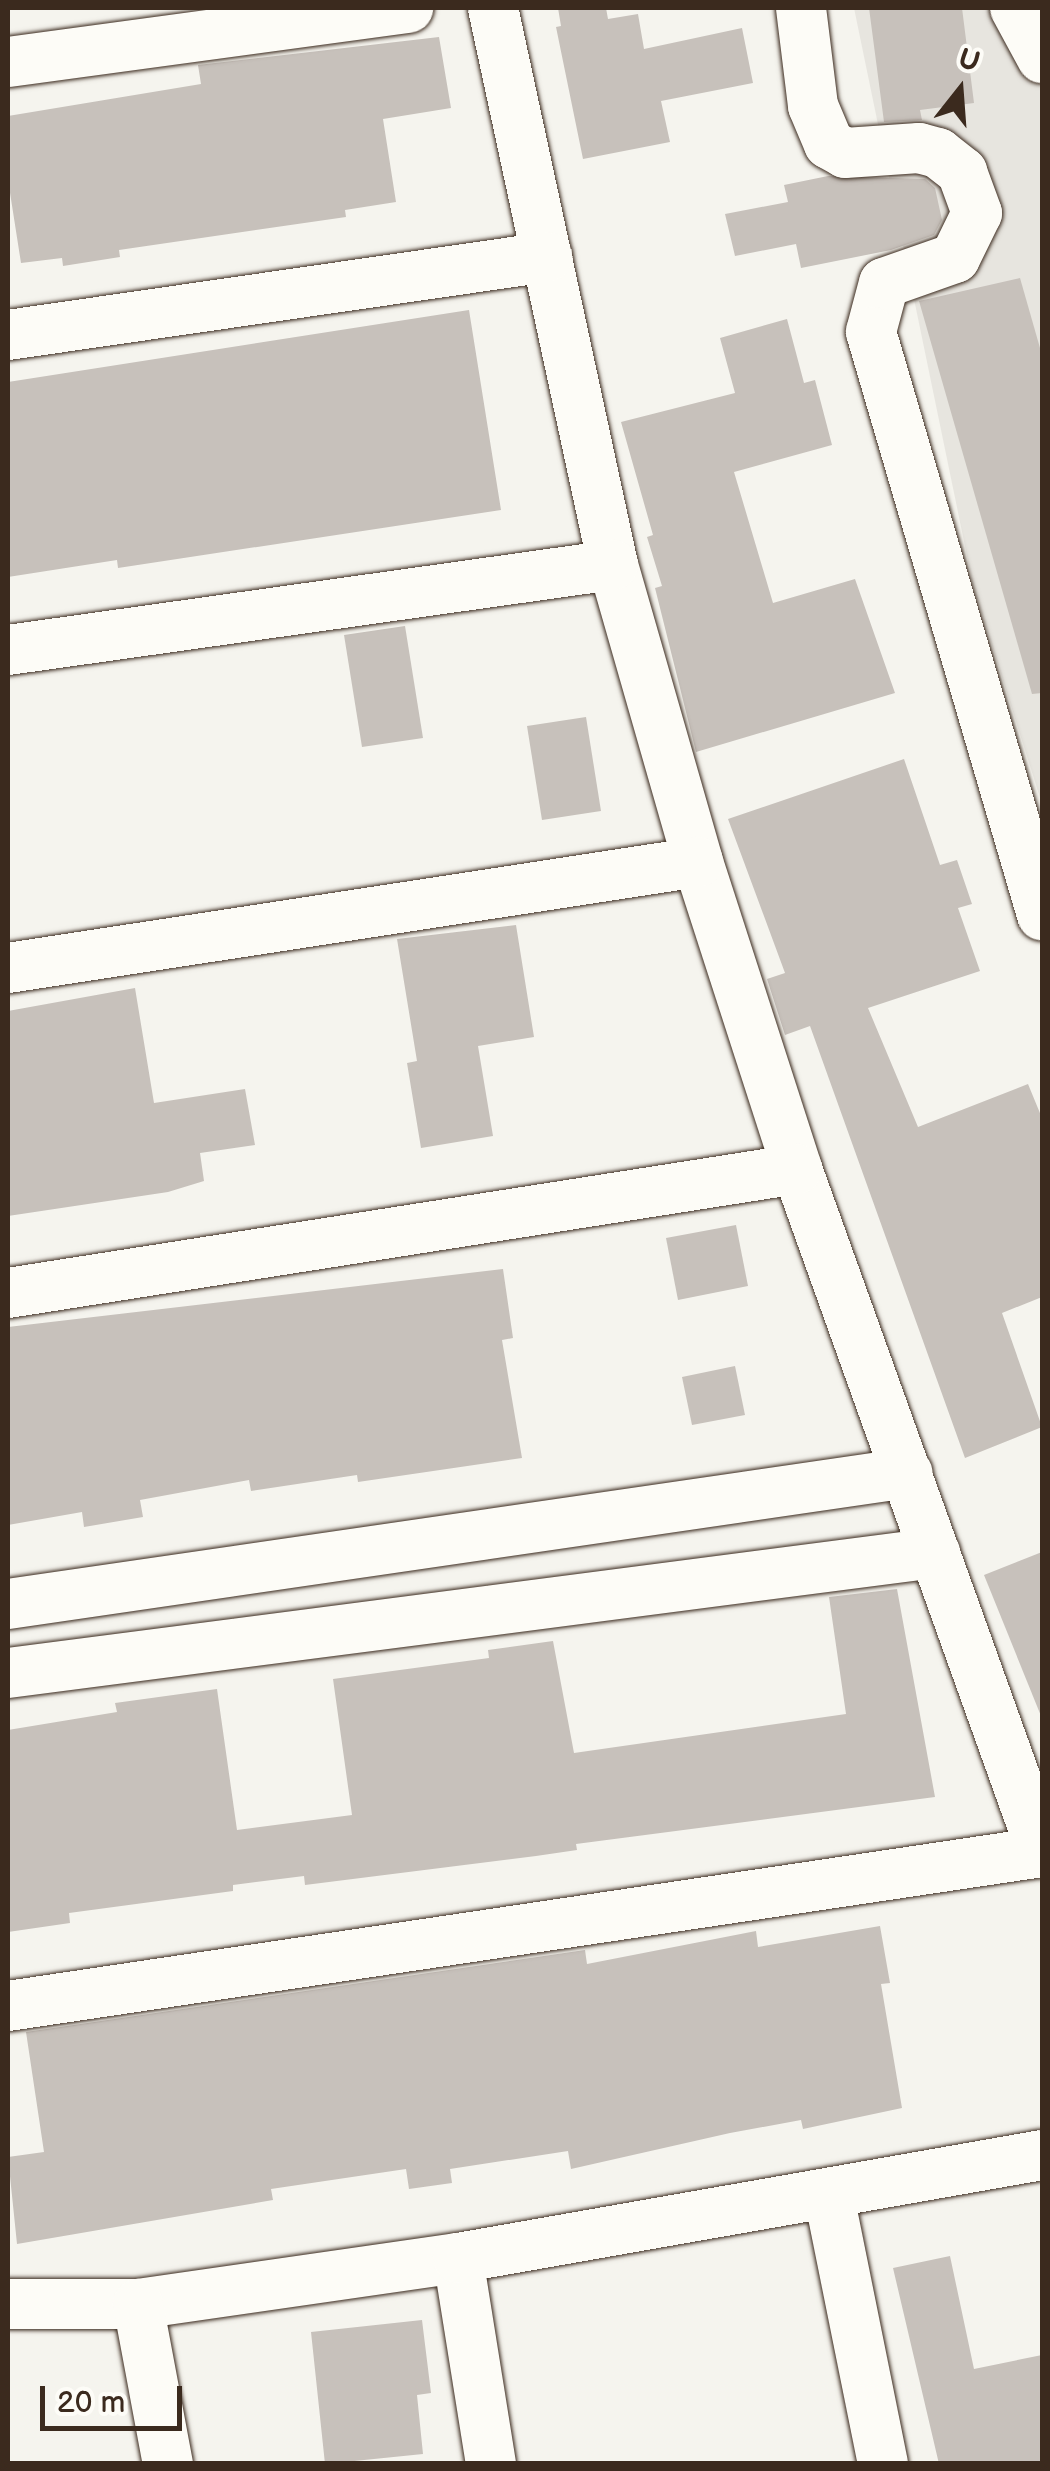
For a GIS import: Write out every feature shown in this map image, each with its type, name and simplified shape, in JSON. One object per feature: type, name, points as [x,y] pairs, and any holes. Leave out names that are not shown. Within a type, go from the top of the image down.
[{"type":"street","points":[[8,62],[408,8]]},
{"type":"street","points":[[8,2006],[1042,1852],[797,1169],[698,862],[613,565],[493,8]]},
{"type":"street","points":[[801,8],[813,106],[829,144],[845,153],[919,148],[938,153],[962,172],[978,214],[955,258],[884,283],[871,332],[1042,915]]},
{"type":"street","points":[[1015,8],[1042,58]]},
{"type":"street","points":[[8,335],[546,258]]},
{"type":"street","points":[[8,650],[613,565]]},
{"type":"street","points":[[8,968],[698,862]]},
{"type":"street","points":[[8,1293],[797,1169]]},
{"type":"street","points":[[8,1604],[908,1474]]},
{"type":"street","points":[[8,1674],[935,1552]]},
{"type":"street","points":[[8,2304],[138,2304],[458,2258],[829,2196],[1042,2155]]},
{"type":"street","points":[[829,2196],[884,2464]]},
{"type":"street","points":[[458,2258],[491,2464]]},
{"type":"street","points":[[138,2304],[168,2464]]},
{"type":"shaded area","points":[[854,8],[1042,8],[1042,804],[973,585]]},
{"type":"building","points":[[558,8],[606,8],[608,19],[638,14],[644,49],[742,28],[753,83],[661,101],[670,142],[583,159],[556,27],[561,26]]},
{"type":"building","points":[[869,8],[962,8],[974,103],[920,110],[922,120],[884,122]]},
{"type":"building","points":[[439,37],[451,108],[383,119],[396,202],[345,210],[346,217],[119,250],[120,257],[63,266],[62,258],[21,263],[8,180],[8,116],[201,84],[198,65]]},
{"type":"building","points":[[828,176],[925,179],[935,188],[942,220],[934,235],[891,250],[801,268],[796,244],[735,256],[725,214],[788,202],[784,185]]},
{"type":"building","points":[[1020,278],[1042,355],[1042,693],[1032,694],[919,301]]},
{"type":"building","points":[[469,310],[501,510],[118,568],[117,560],[8,577],[8,382]]},
{"type":"building","points":[[787,319],[804,383],[815,380],[832,445],[734,472],[773,603],[855,579],[895,693],[696,752],[655,588],[662,586],[647,537],[653,535],[621,422],[735,393],[720,338]]},
{"type":"building","points":[[405,626],[423,738],[362,747],[344,635]]},
{"type":"building","points":[[586,717],[601,811],[542,820],[527,726]]},
{"type":"building","points":[[904,759],[940,865],[957,860],[972,904],[958,908],[980,971],[868,1008],[918,1127],[1028,1084],[1042,1118],[1042,1297],[1002,1313],[1042,1427],[965,1458],[810,1026],[785,1035],[767,979],[785,973],[728,819]]},
{"type":"building","points":[[516,925],[534,1037],[478,1046],[493,1136],[421,1148],[407,1063],[417,1061],[397,939]]},
{"type":"building","points":[[135,988],[154,1103],[245,1089],[255,1145],[200,1153],[204,1181],[168,1192],[8,1216],[8,1011]]},
{"type":"building","points":[[736,1225],[748,1286],[678,1300],[666,1238]]},
{"type":"building","points":[[503,1269],[513,1338],[502,1340],[522,1458],[358,1482],[357,1475],[251,1491],[249,1480],[140,1500],[143,1517],[84,1527],[82,1512],[8,1525],[8,1327]]},
{"type":"building","points":[[735,1366],[745,1415],[692,1425],[682,1377]]},
{"type":"building","points":[[1042,1552],[1042,1716],[1041,1716],[984,1575]]},
{"type":"building","points":[[897,1589],[935,1797],[576,1844],[577,1850],[536,1856],[305,1885],[304,1876],[233,1885],[233,1891],[69,1913],[70,1923],[8,1932],[8,1730],[117,1712],[115,1703],[217,1689],[237,1830],[352,1815],[333,1679],[489,1658],[488,1650],[553,1641],[574,1753],[846,1714],[829,1597]]},
{"type":"building","points":[[880,1926],[890,1983],[881,1984],[902,2108],[803,2129],[801,2120],[730,2133],[571,2169],[568,2151],[450,2169],[452,2183],[409,2189],[406,2169],[271,2189],[273,2200],[17,2244],[8,2157],[44,2152],[26,2032],[585,1950],[587,1964],[756,1931],[758,1947]]},
{"type":"building","points":[[950,2256],[974,2369],[1042,2355],[1042,2464],[939,2464],[893,2268]]},
{"type":"building","points":[[422,2320],[431,2393],[417,2395],[423,2454],[325,2464],[311,2332]]}]
